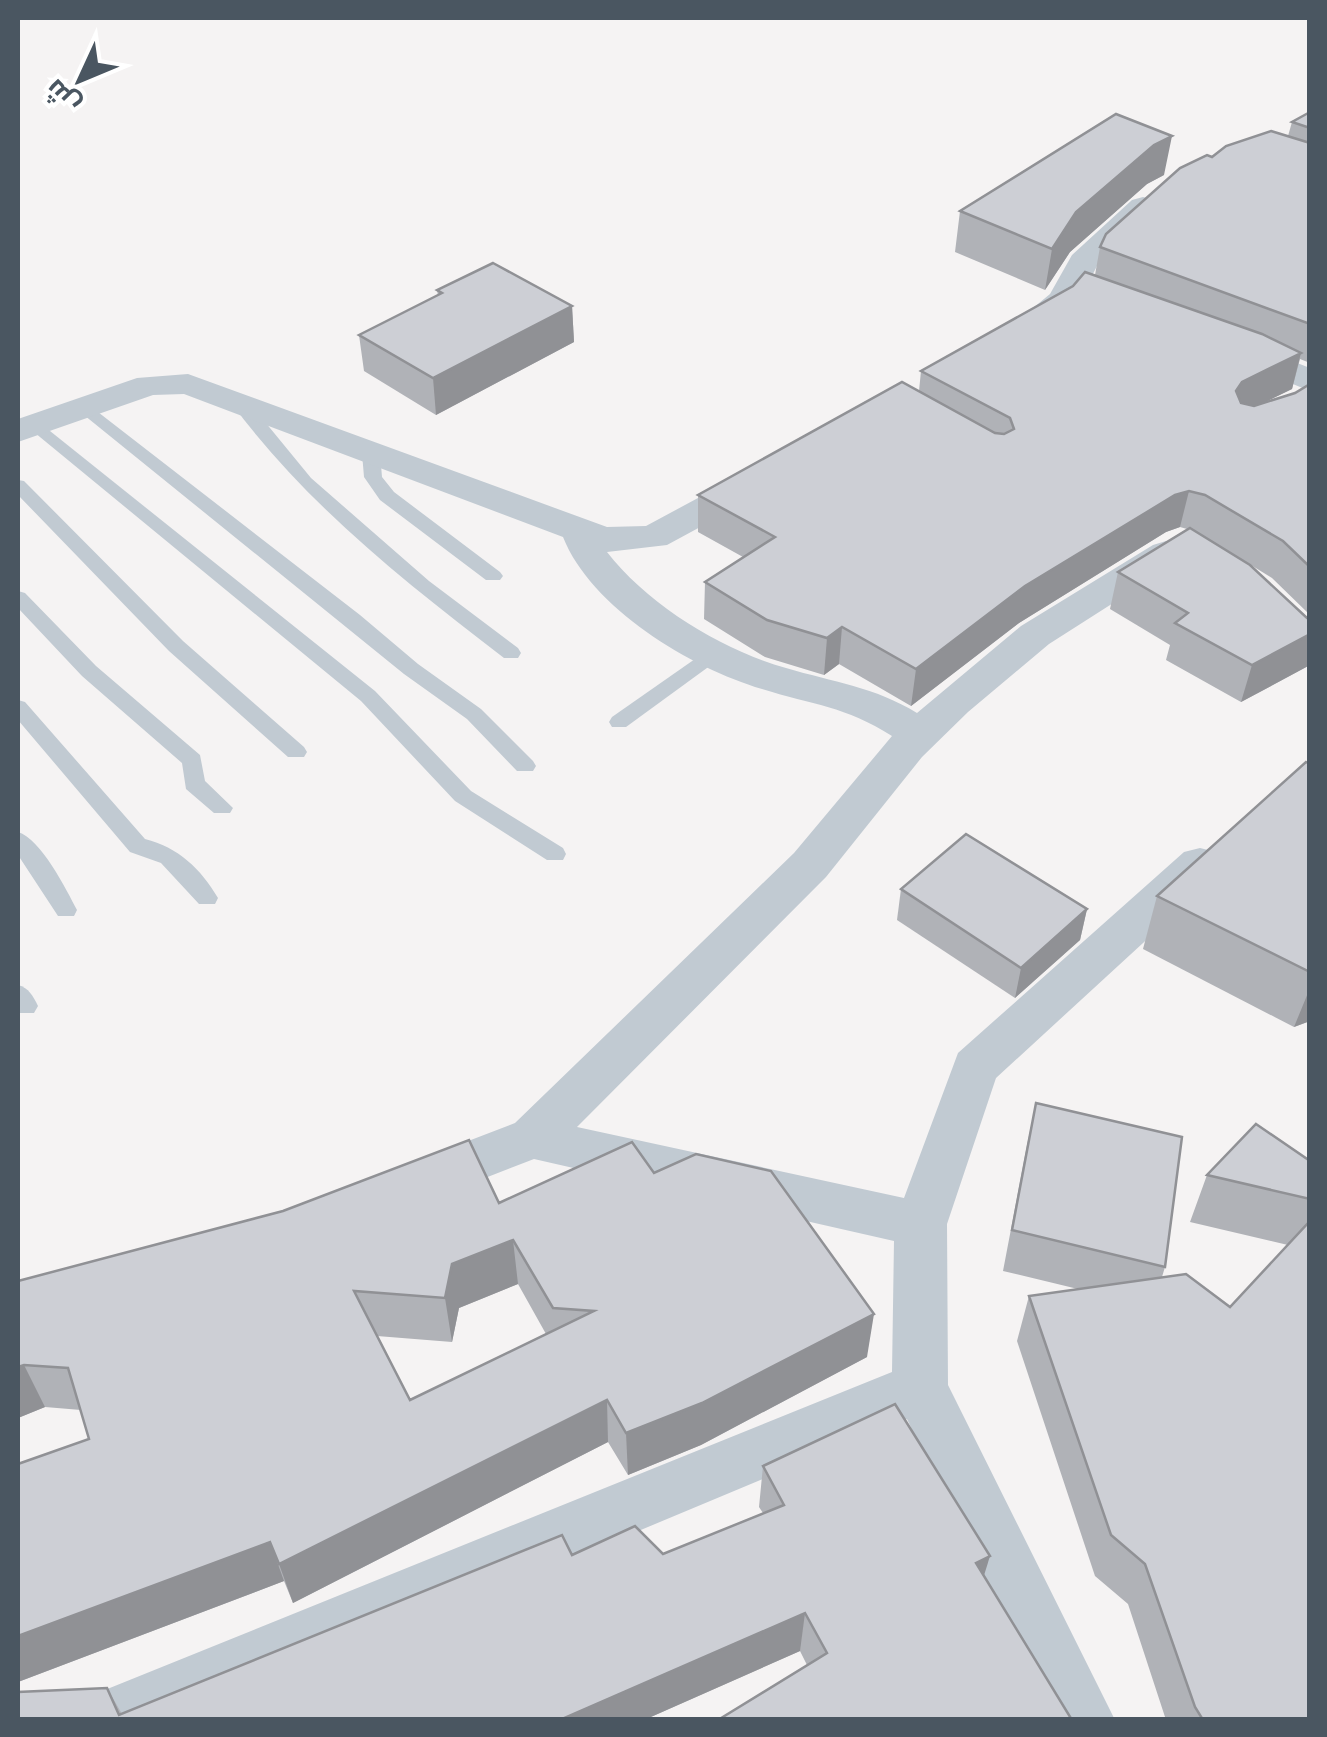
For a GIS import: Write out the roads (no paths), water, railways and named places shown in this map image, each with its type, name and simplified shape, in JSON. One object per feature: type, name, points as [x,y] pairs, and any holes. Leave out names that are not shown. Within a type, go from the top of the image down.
[{"type":"street","points":[[991,348],[1085,295],[1079,268],[1144,205],[1177,183]]},
{"type":"street","points":[[1200,338],[1266,359],[1304,394]]},
{"type":"street","points":[[26,428],[148,385],[176,382],[532,510],[580,532],[628,541],[654,537],[776,470]]},
{"type":"street","points":[[580,532],[584,550],[596,567],[666,623],[764,676],[863,701],[920,734]]},
{"type":"street","points":[[386,1194],[533,1138],[810,865],[920,734],[1035,635],[1181,543],[1211,562]]},
{"type":"street","points":[[1083,1720],[920,1387],[921,1224],[975,1067],[1237,831]]},
{"type":"street","points":[[533,1138],[921,1224]]},
{"type":"street","points":[[107,1720],[920,1387]]},
{"type":"lane","points":[[241,404],[305,482],[422,585],[511,653]]},
{"type":"lane","points":[[85,407],[353,618],[411,669],[474,714],[524,766]]},
{"type":"lane","points":[[26,428],[368,696],[463,796],[555,854]]},
{"type":"lane","points":[[371,452],[369,468],[374,482],[387,496],[493,576]]},
{"type":"lane","points":[[18,485],[176,646],[296,752]]},
{"type":"lane","points":[[18,596],[89,671],[192,760],[194,784],[222,808]]},
{"type":"lane","points":[[619,722],[716,652]]},
{"type":"lane","points":[[18,707],[138,846],[160,849],[182,866],[207,898]]},
{"type":"lane","points":[[18,840],[41,868],[66,910]]}]
